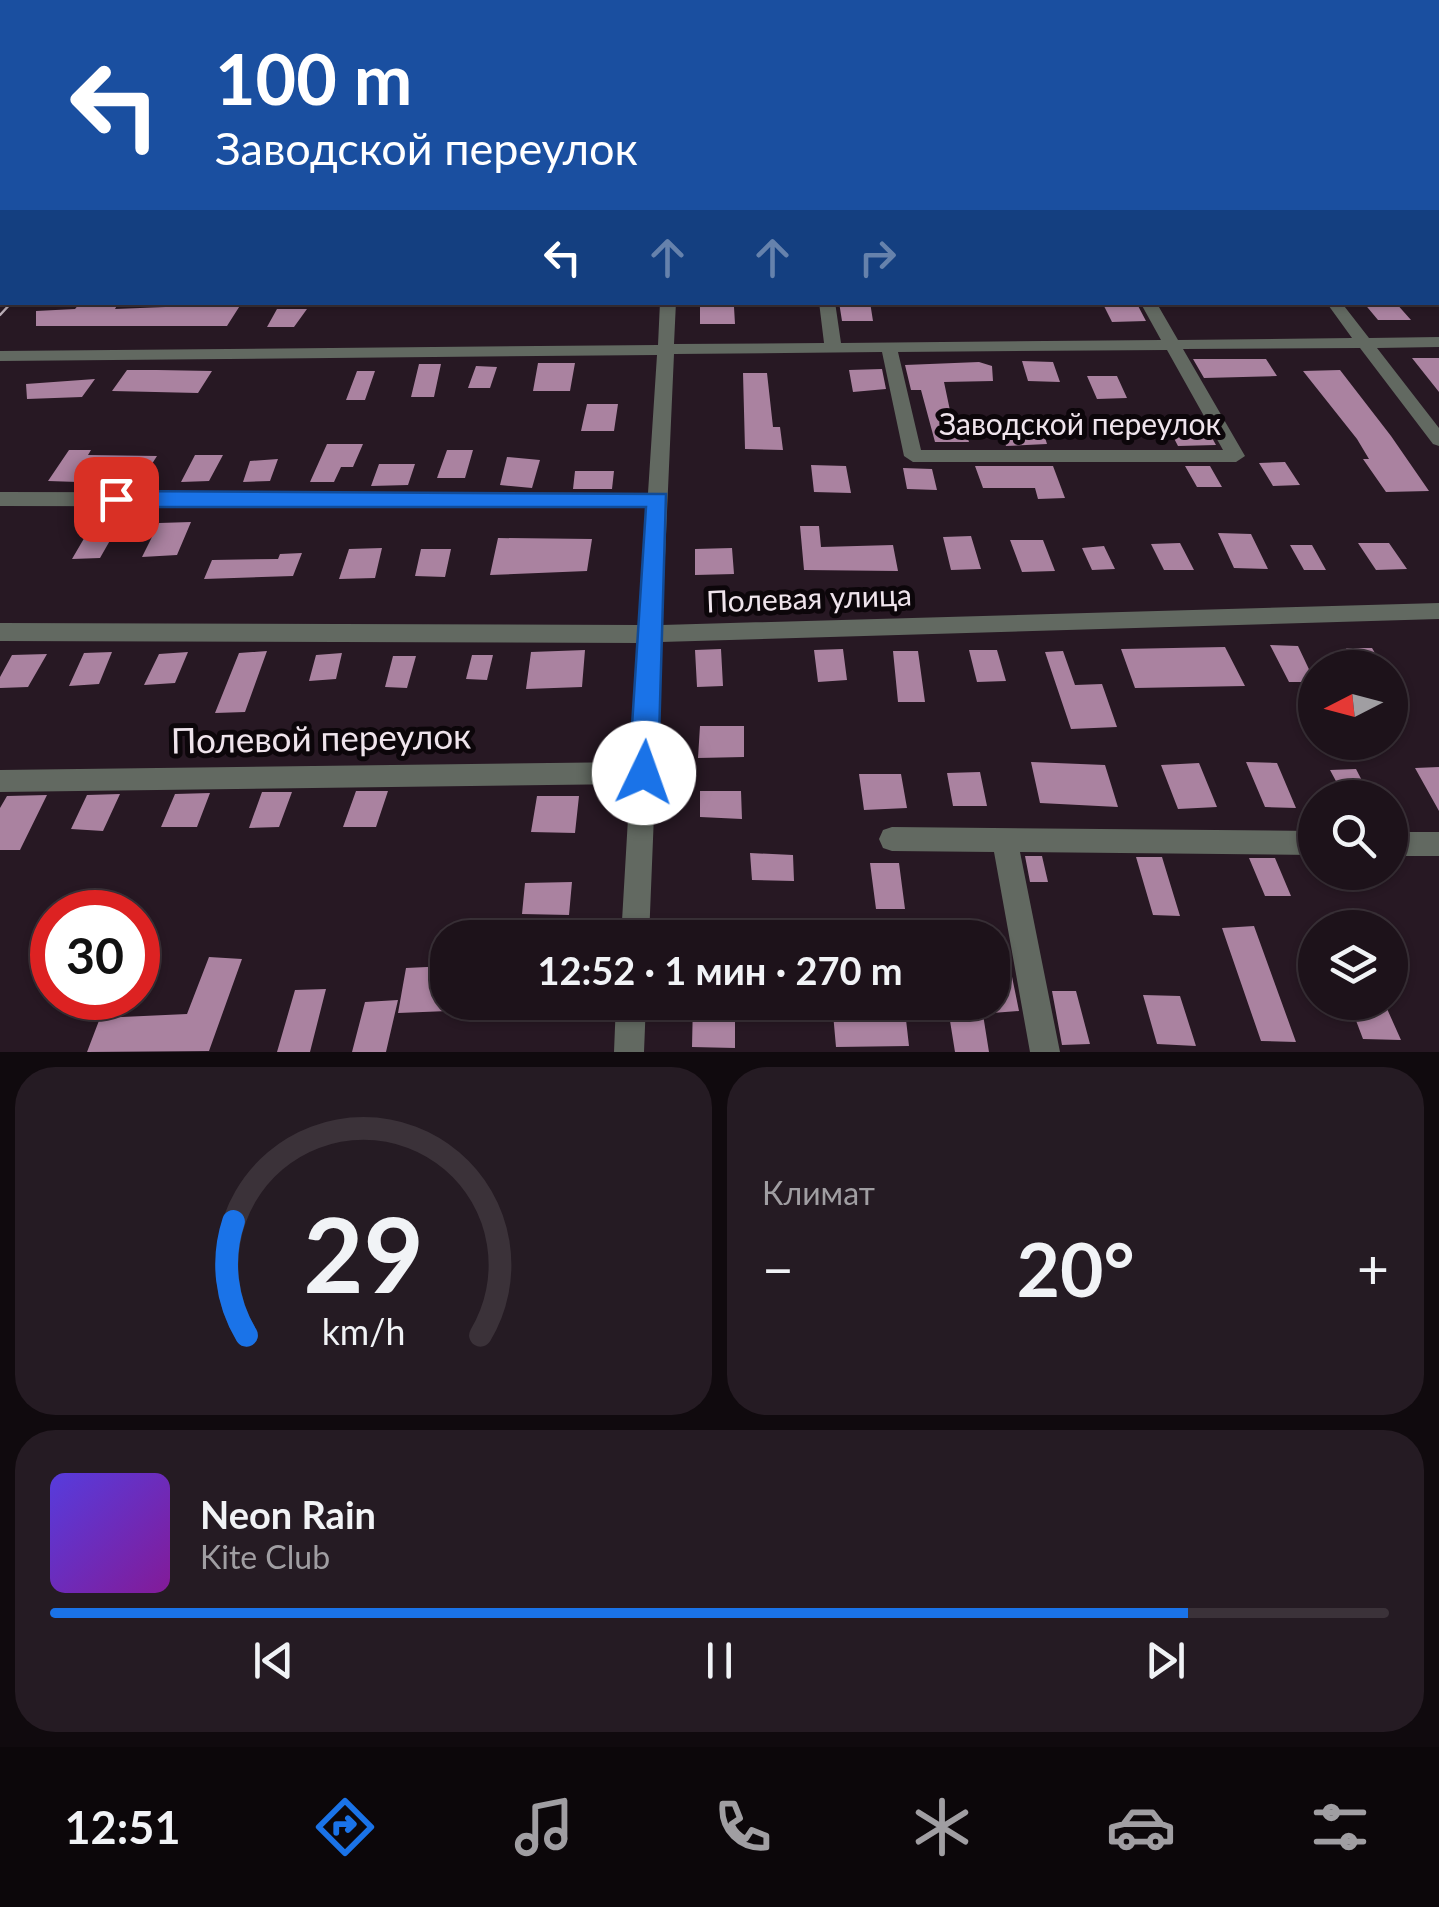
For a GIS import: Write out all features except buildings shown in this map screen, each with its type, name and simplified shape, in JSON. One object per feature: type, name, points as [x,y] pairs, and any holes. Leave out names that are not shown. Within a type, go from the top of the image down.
[{"type":"street","points":[[636,920],[668,305]]},
{"type":"street","points":[[827,305],[833,347]]},
{"type":"street","points":[[1150,305],[1174,344]]},
{"type":"street","points":[[1335,305],[1437,435]]},
{"type":"street","points":[[0,356],[1439,342]]},
{"type":"street","name":"Заводской переулок","points":[[889,347],[913,456],[1236,456],[1174,344]]},
{"type":"street","points":[[0,499],[658,500]]},
{"type":"street","name":"Полевая улица","points":[[0,632],[650,634],[1439,611]]},
{"type":"street","name":"Полевой переулок","points":[[0,781],[644,773]]},
{"type":"street","points":[[892,838],[1298,843]]},
{"type":"street","points":[[1005,841],[1044,1052]]},
{"type":"street","points":[[1408,844],[1439,844]]},
{"type":"street","points":[[628,1052],[630,1020]]},
{"type":"tram line","points":[[0,315],[9,305]]},
{"type":"route","points":[[116,499],[658,500],[644,773]]}]
